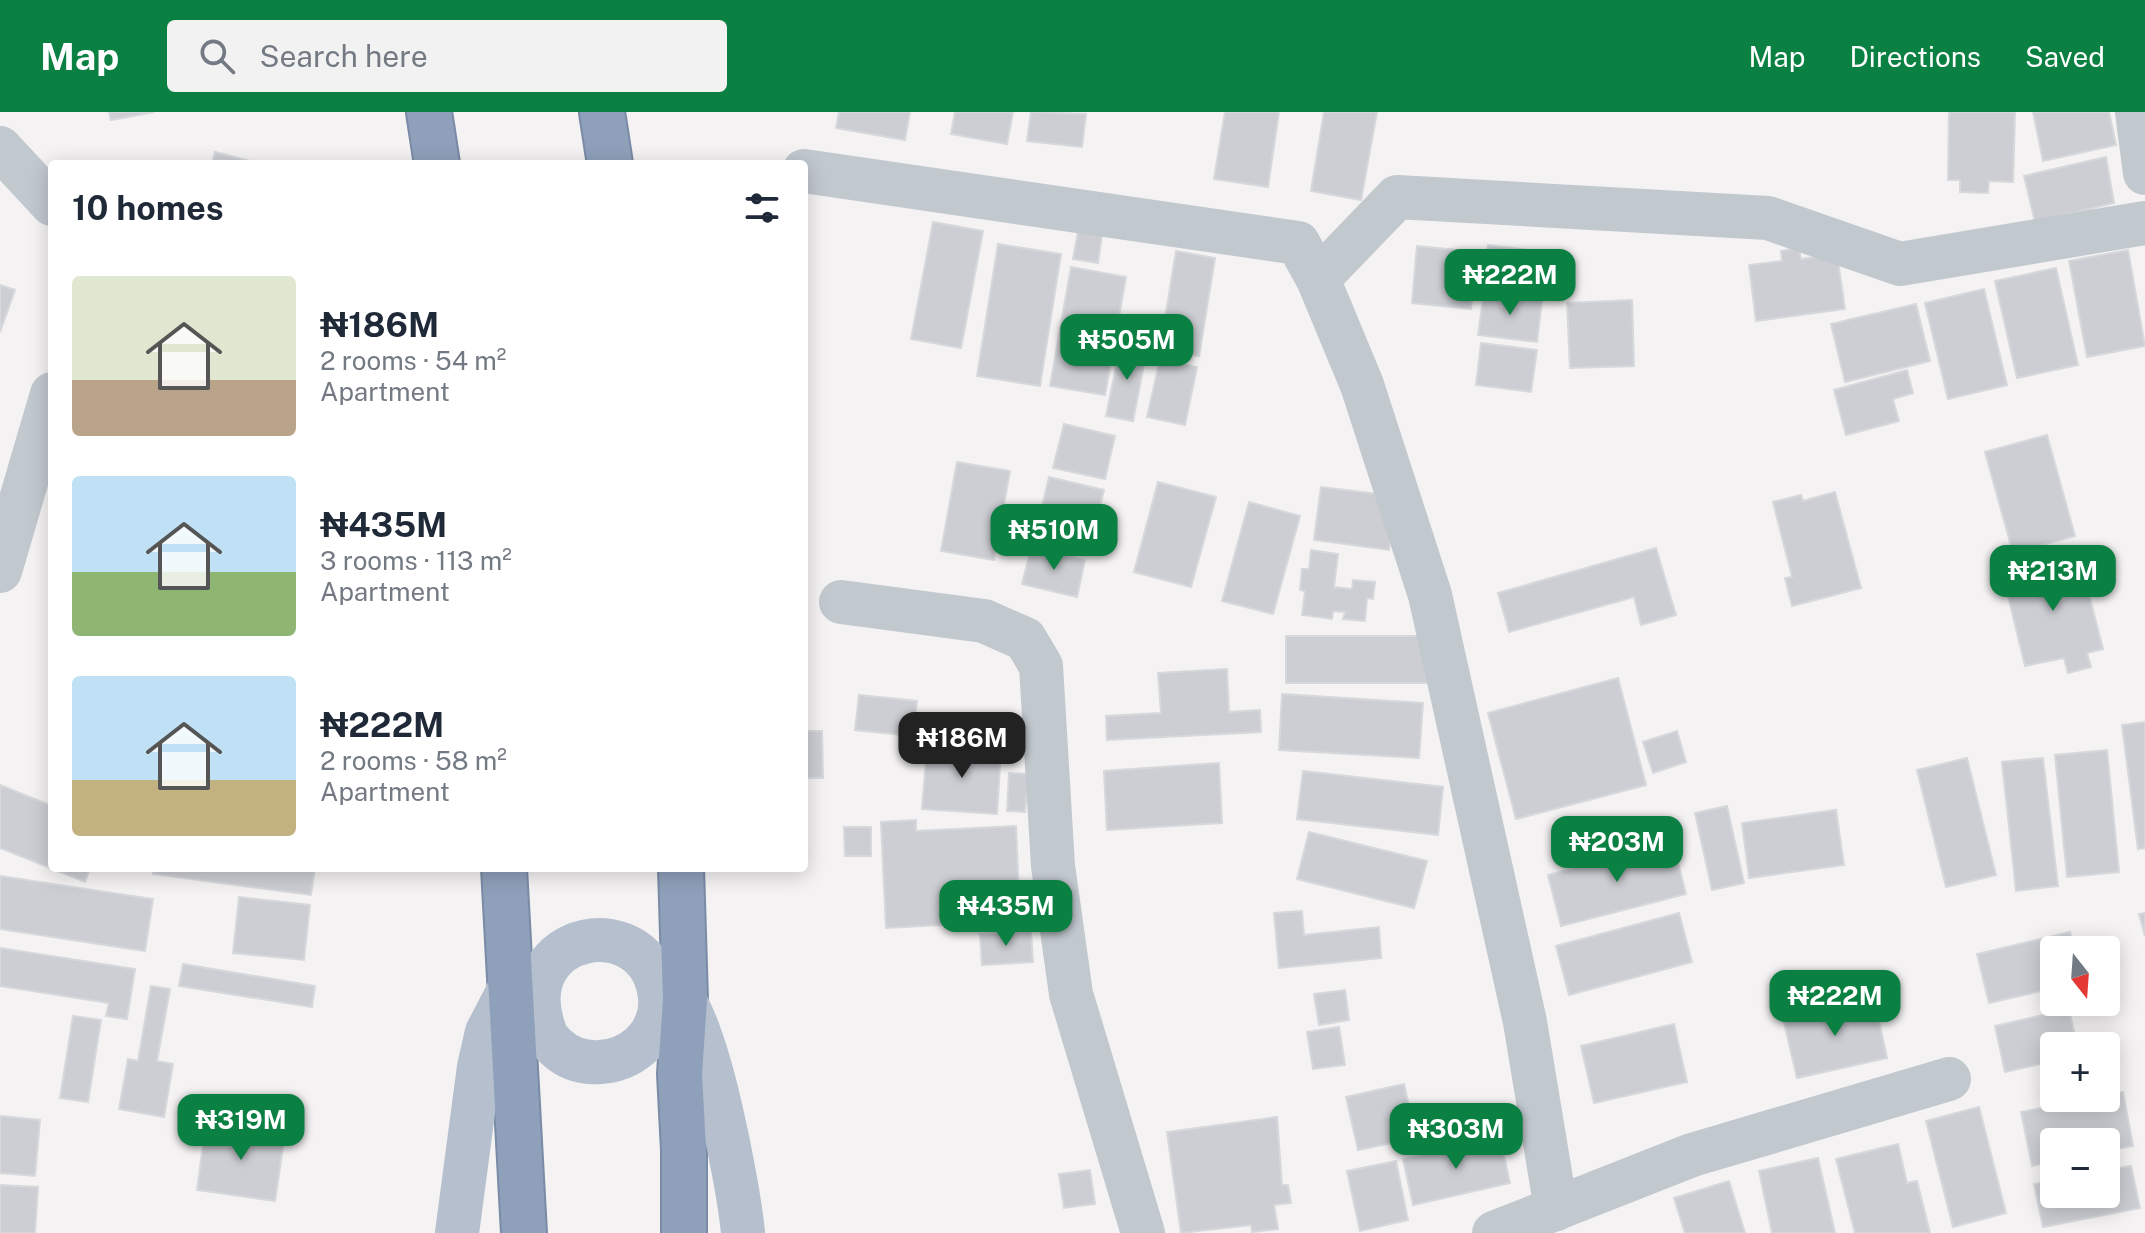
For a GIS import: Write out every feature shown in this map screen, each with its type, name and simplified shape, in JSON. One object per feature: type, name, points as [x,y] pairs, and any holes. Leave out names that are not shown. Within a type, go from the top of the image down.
[{"type":"highway","points":[[429,112],[436,160]]},
{"type":"highway","points":[[602,112],[609,160]]},
{"type":"highway","points":[[504,872],[524,1233]]},
{"type":"highway","points":[[680,872],[658,1025],[680,1074],[684,1233]]},
{"type":"main road","points":[[457,1233],[479,1067],[487,1032],[510,988],[570,947],[589,940],[610,940],[630,948],[646,961],[658,1025],[680,1074],[698,1094],[728,1150]]},
{"type":"main road","points":[[554,958],[542,974],[537,994],[538,1013],[559,1045]]},
{"type":"main road","points":[[510,988],[559,1045],[593,1063],[612,1061],[658,1025],[695,1019],[712,1073],[743,1233]]},
{"type":"main road","points":[[470,1133],[488,1108],[541,1069],[559,1045]]},
{"type":"street","points":[[2137,112],[2145,173]]},
{"type":"street","points":[[0,148],[48,200]]},
{"type":"street","points":[[808,172],[1298,243],[1318,279],[1362,385],[1430,595],[1525,1022],[1556,1209]]},
{"type":"street","points":[[1318,279],[1397,197],[1768,218],[1900,264],[2145,223]]},
{"type":"street","points":[[0,571],[48,408]]},
{"type":"street","points":[[841,602],[984,621],[1025,639],[1041,666],[1053,866],[1071,994],[1143,1233]]},
{"type":"street","points":[[1494,1233],[1692,1155],[1949,1079]]},
{"type":"building","points":[[109,112],[154,112],[111,120]]},
{"type":"building","points":[[839,112],[910,112],[905,140],[836,128]]},
{"type":"building","points":[[955,112],[1013,112],[1007,144],[951,134]]},
{"type":"building","points":[[1031,112],[1086,114],[1082,147],[1027,141]]},
{"type":"building","points":[[1225,112],[1279,112],[1268,187],[1214,179]]},
{"type":"building","points":[[1324,112],[1377,112],[1361,200],[1311,191]]},
{"type":"building","points":[[1949,112],[2015,112],[2013,182],[1989,181],[1988,193],[1960,192],[1960,180],[1948,180]]},
{"type":"building","points":[[2033,112],[2109,112],[2116,145],[2043,161]]},
{"type":"building","points":[[215,152],[246,160],[213,160]]},
{"type":"building","points":[[2106,157],[2114,203],[2035,222],[2024,176]]},
{"type":"building","points":[[933,222],[983,231],[961,348],[911,339]]},
{"type":"building","points":[[1078,231],[1102,235],[1098,263],[1073,259]]},
{"type":"building","points":[[998,244],[1061,254],[1040,386],[977,376]]},
{"type":"building","points":[[1488,245],[1544,252],[1539,292],[1483,285]]},
{"type":"building","points":[[1417,246],[1477,252],[1471,309],[1412,303]]},
{"type":"building","points":[[1799,248],[1801,259],[1837,254],[1845,309],[1756,321],[1749,265],[1782,261],[1781,251]]},
{"type":"building","points":[[2128,250],[2145,346],[2087,357],[2069,261]]},
{"type":"building","points":[[1176,251],[1215,258],[1199,356],[1160,350]]},
{"type":"building","points":[[1071,267],[1126,277],[1105,395],[1050,386]]},
{"type":"building","points":[[2056,268],[2078,365],[2017,378],[1995,281]]},
{"type":"building","points":[[0,285],[15,290],[0,332]]},
{"type":"building","points":[[1984,289],[2007,385],[1948,399],[1925,303]]},
{"type":"building","points":[[1484,292],[1542,300],[1537,342],[1478,335]]},
{"type":"building","points":[[1632,300],[1634,366],[1570,368],[1567,303]]},
{"type":"building","points":[[1916,304],[1930,361],[1845,382],[1831,324]]},
{"type":"building","points":[[1121,343],[1147,349],[1133,421],[1106,416]]},
{"type":"building","points":[[1481,343],[1537,350],[1531,392],[1476,385]]},
{"type":"building","points":[[1160,359],[1197,367],[1185,425],[1147,417]]},
{"type":"building","points":[[1907,370],[1913,393],[1893,399],[1899,421],[1846,435],[1834,390]]},
{"type":"building","points":[[1064,424],[1115,436],[1105,479],[1053,468]]},
{"type":"building","points":[[2047,435],[2075,536],[2013,553],[1985,452]]},
{"type":"building","points":[[957,462],[1010,471],[994,560],[941,551]]},
{"type":"building","points":[[1049,477],[1104,490],[1088,554],[1034,541]]},
{"type":"building","points":[[1158,482],[1216,497],[1191,587],[1134,572]]},
{"type":"building","points":[[1321,487],[1396,496],[1389,550],[1314,540]]},
{"type":"building","points":[[1835,492],[1861,588],[1792,606],[1785,578],[1792,577],[1773,502],[1801,495],[1803,501]]},
{"type":"building","points":[[1249,502],[1300,516],[1273,614],[1222,601]]},
{"type":"building","points":[[1031,548],[1085,560],[1077,597],[1022,584]]},
{"type":"building","points":[[1656,548],[1676,615],[1641,625],[1634,597],[1509,632],[1498,593]]},
{"type":"building","points":[[1311,550],[1338,554],[1334,587],[1352,589],[1353,580],[1375,582],[1373,599],[1367,598],[1365,621],[1343,619],[1345,612],[1333,611],[1332,619],[1302,615],[1305,591],[1300,590],[1302,569],[1309,569]]},
{"type":"building","points":[[2068,555],[2072,570],[2082,567],[2103,649],[2087,653],[2091,667],[2068,673],[2064,658],[2025,666],[2002,571]]},
{"type":"building","points":[[1286,636],[1431,636],[1431,683],[1286,683]]},
{"type":"building","points":[[1227,669],[1229,712],[1260,710],[1261,732],[1107,740],[1106,716],[1161,713],[1158,673]]},
{"type":"building","points":[[1618,678],[1646,785],[1516,819],[1488,713]]},
{"type":"building","points":[[1282,694],[1423,703],[1419,758],[1279,750]]},
{"type":"building","points":[[859,695],[917,701],[913,736],[855,730]]},
{"type":"building","points":[[2145,722],[2145,848],[2138,849],[2122,725]]},
{"type":"building","points":[[808,731],[822,731],[823,778],[808,778]]},
{"type":"building","points":[[1677,731],[1686,762],[1653,773],[1643,742]]},
{"type":"building","points":[[927,747],[1001,751],[997,814],[922,809]]},
{"type":"building","points":[[2107,750],[2119,872],[2067,877],[2055,755]]},
{"type":"building","points":[[1967,758],[1996,875],[1946,887],[1917,770]]},
{"type":"building","points":[[2043,758],[2058,886],[2016,891],[2002,762]]},
{"type":"building","points":[[1219,763],[1222,823],[1107,830],[1104,771]]},
{"type":"building","points":[[1303,771],[1443,787],[1438,835],[1297,819]]},
{"type":"building","points":[[1009,773],[1028,774],[1025,812],[1007,811]]},
{"type":"building","points":[[0,785],[48,804],[48,867],[0,848]]},
{"type":"building","points":[[1727,806],[1744,883],[1712,890],[1695,813]]},
{"type":"building","points":[[1836,810],[1844,865],[1749,878],[1742,823]]},
{"type":"building","points":[[916,820],[916,831],[1016,826],[1020,921],[886,928],[881,822]]},
{"type":"building","points":[[844,827],[871,827],[871,856],[845,856]]},
{"type":"building","points":[[1309,832],[1427,861],[1414,908],[1297,879]]},
{"type":"building","points":[[1673,843],[1686,894],[1561,926],[1548,875]]},
{"type":"building","points":[[60,872],[89,872],[85,882]]},
{"type":"building","points":[[153,872],[314,872],[311,895]]},
{"type":"building","points":[[0,876],[153,899],[145,951],[0,929]]},
{"type":"building","points":[[239,897],[310,905],[304,960],[233,953]]},
{"type":"building","points":[[1302,911],[1304,935],[1379,927],[1381,958],[1279,968],[1274,913]]},
{"type":"building","points":[[1679,913],[1692,962],[1569,995],[1556,946]]},
{"type":"building","points":[[2145,913],[2145,936],[2139,914]]},
{"type":"building","points":[[1031,931],[1033,962],[982,965],[980,934]]},
{"type":"building","points":[[2040,939],[2040,991],[1989,1003],[1977,954]]},
{"type":"building","points":[[0,948],[135,969],[127,1019],[106,1016],[109,1003],[0,986]]},
{"type":"building","points":[[183,964],[315,986],[312,1007],[179,986]]},
{"type":"building","points":[[151,986],[170,989],[157,1061],[173,1064],[164,1117],[119,1109],[128,1059],[138,1061]]},
{"type":"building","points":[[1345,990],[1349,1020],[1319,1025],[1314,994]]},
{"type":"building","points":[[1874,998],[1887,1058],[1797,1078],[1783,1018]]},
{"type":"building","points":[[73,1016],[101,1020],[88,1102],[60,1098]]},
{"type":"building","points":[[2040,1016],[2071,1016],[2074,1032],[2040,1032],[2040,1064],[2005,1072],[1995,1026]]},
{"type":"building","points":[[1674,1024],[1687,1082],[1594,1103],[1581,1046]]},
{"type":"building","points":[[1339,1027],[1345,1065],[1313,1069],[1307,1032]]},
{"type":"building","points":[[1404,1084],[1416,1138],[1358,1150],[1346,1097]]},
{"type":"building","points":[[2123,1092],[2133,1146],[2120,1148],[2120,1128],[2040,1128],[2040,1164],[2032,1166],[2021,1112],[2040,1108],[2040,1112],[2120,1112],[2120,1093]]},
{"type":"building","points":[[1979,1107],[2006,1213],[1953,1227],[1926,1121]]},
{"type":"building","points":[[0,1116],[40,1120],[35,1176],[0,1173]]},
{"type":"building","points":[[1277,1117],[1282,1185],[1288,1185],[1291,1203],[1274,1205],[1278,1229],[1252,1232],[1251,1225],[1181,1233],[1167,1132]]},
{"type":"building","points":[[206,1123],[285,1134],[275,1201],[197,1190]]},
{"type":"building","points":[[1500,1137],[1510,1183],[1413,1205],[1403,1159]]},
{"type":"building","points":[[1898,1144],[1907,1183],[1917,1181],[1930,1233],[1855,1233],[1836,1159]]},
{"type":"building","points":[[1818,1158],[1835,1233],[1772,1233],[1759,1171]]},
{"type":"building","points":[[1396,1161],[1408,1220],[1360,1231],[1347,1171]]},
{"type":"building","points":[[2131,1166],[2140,1208],[2043,1227],[2034,1184],[2040,1183],[2040,1208],[2120,1208],[2120,1168]]},
{"type":"building","points":[[1090,1170],[1095,1204],[1064,1208],[1059,1174]]},
{"type":"building","points":[[1729,1181],[1745,1233],[1685,1233],[1674,1198]]},
{"type":"building","points":[[0,1185],[38,1187],[35,1233],[0,1233]]}]
